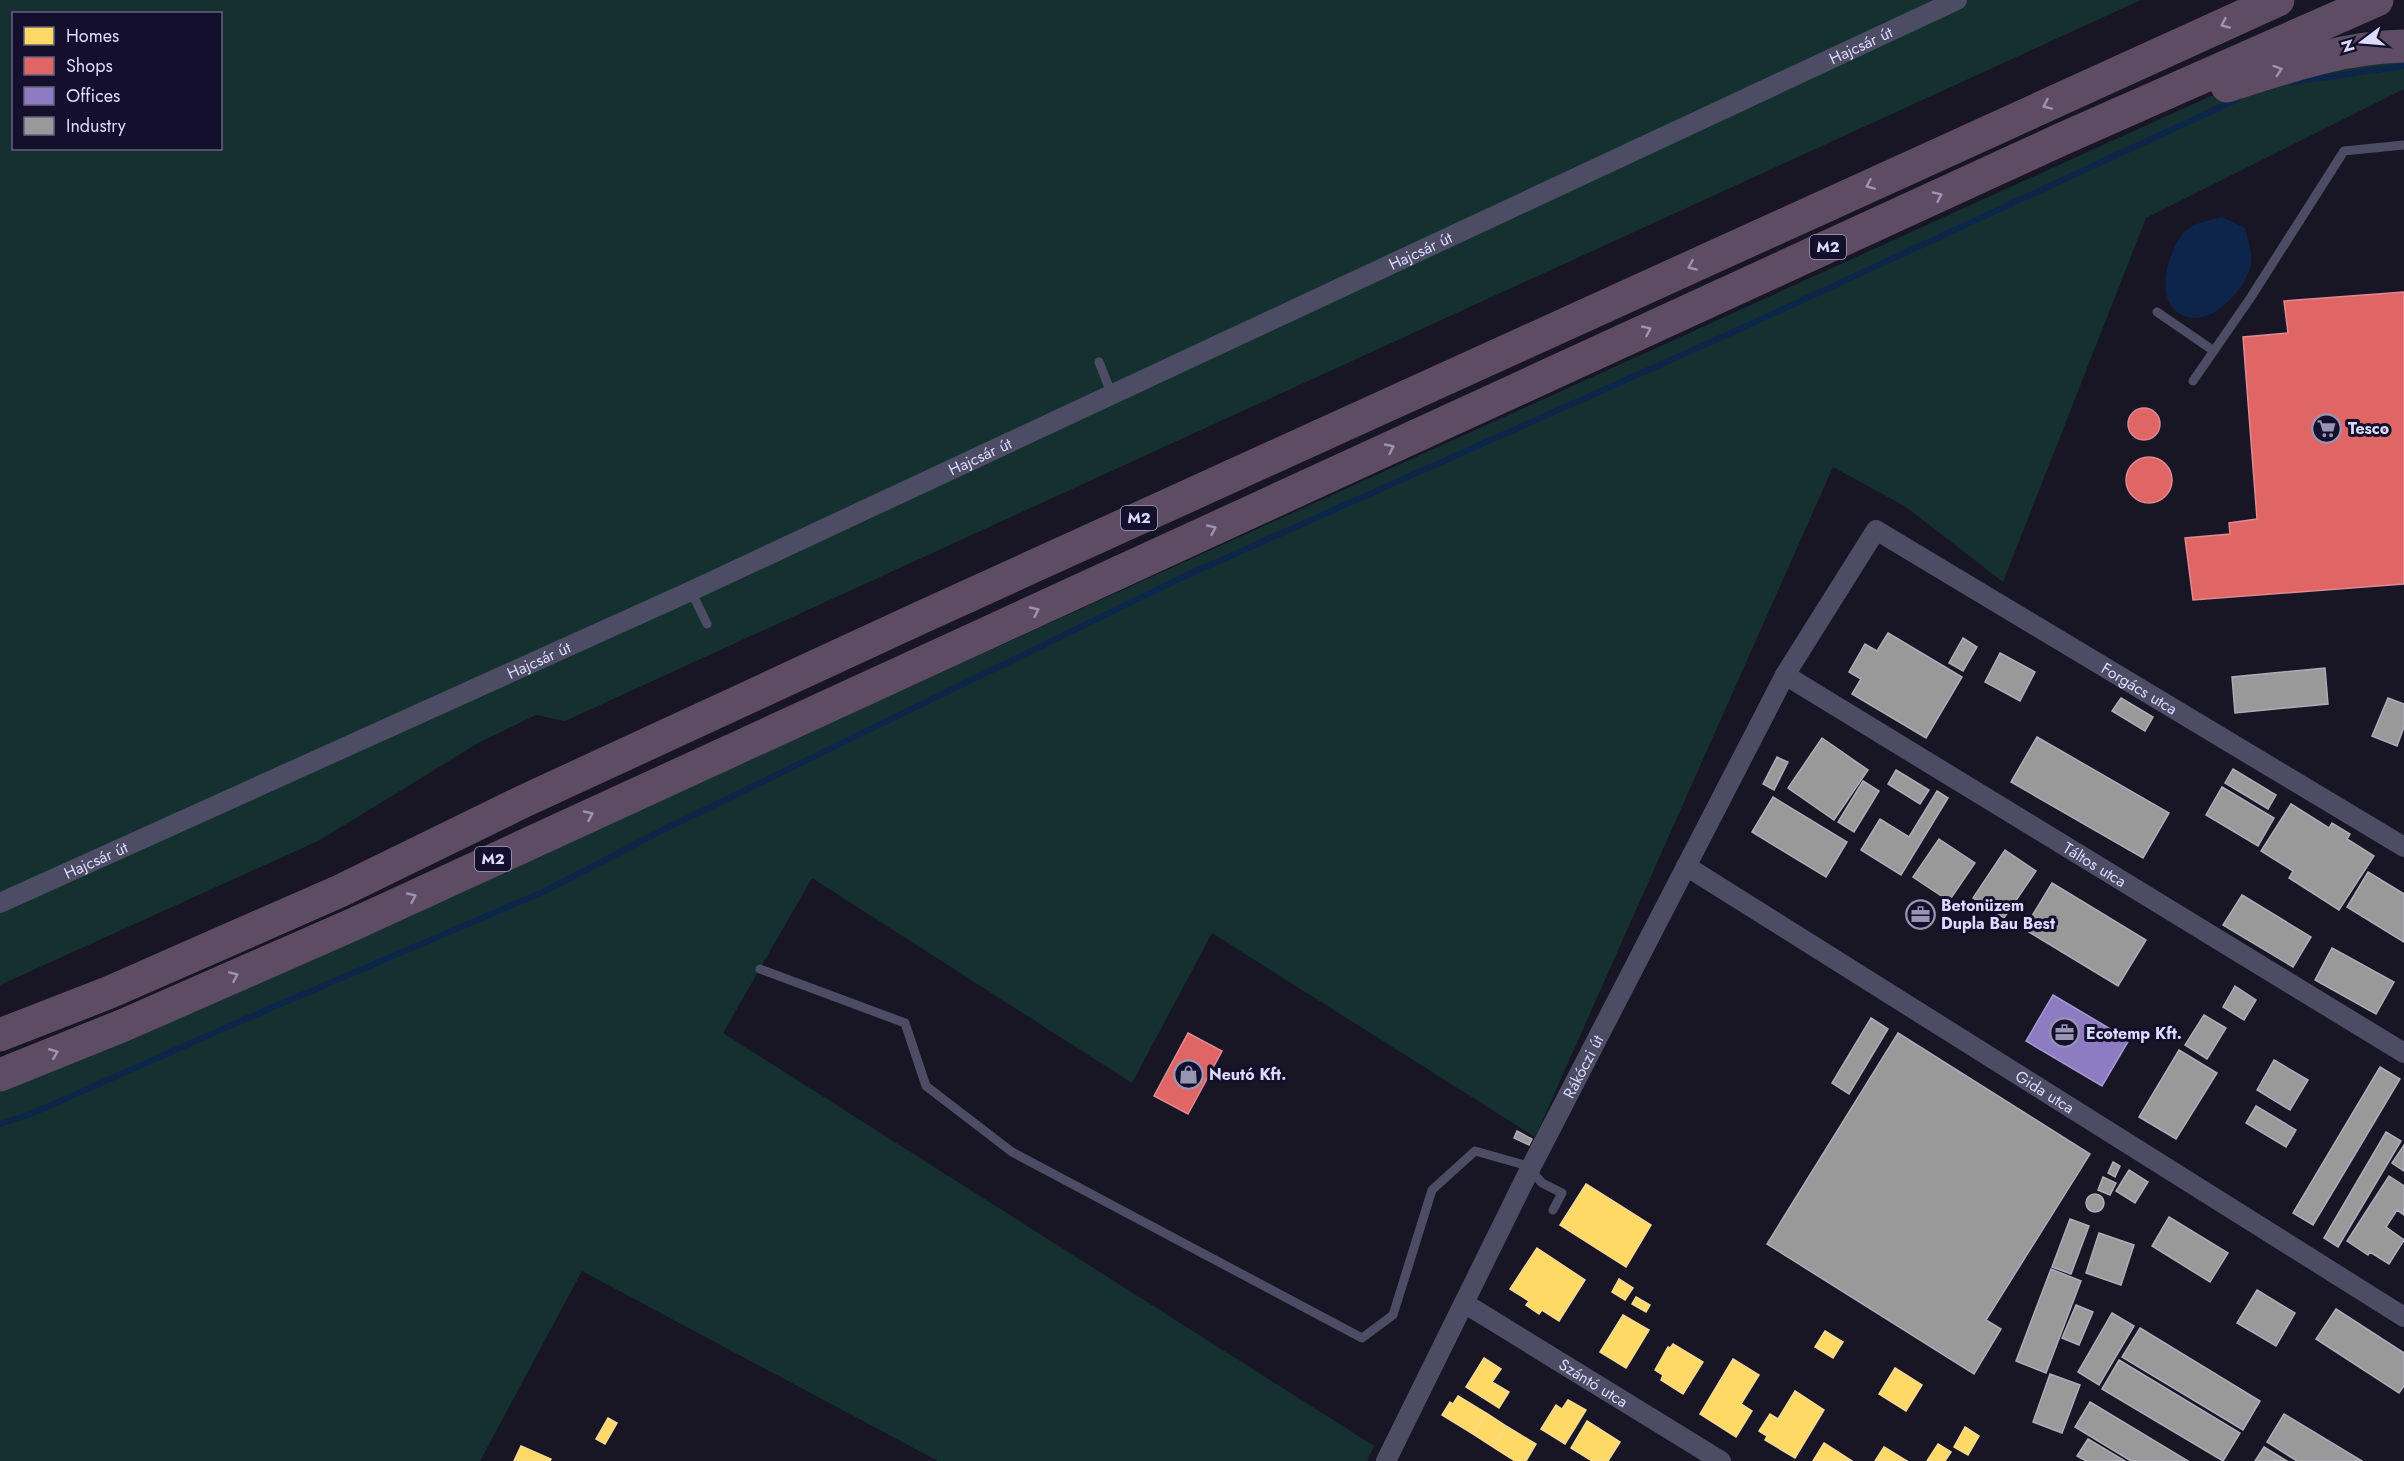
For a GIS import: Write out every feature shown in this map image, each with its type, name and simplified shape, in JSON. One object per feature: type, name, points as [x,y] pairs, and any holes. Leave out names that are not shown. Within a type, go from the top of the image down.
[{"type":"highway","name":"M2","points":[[0,1035],[110,992],[340,891],[522,802],[922,617],[2278,0]]},
{"type":"highway","name":"M2","points":[[0,1075],[124,1025],[364,919],[2062,139],[2377,0]]},
{"type":"highway","points":[[2062,139],[2311,59],[2367,49],[2404,46]]},
{"type":"street","name":"Hajcsár út","points":[[0,903],[692,591],[1957,0]]},
{"type":"street","name":"Rákóczi út","points":[[1386,1461],[1530,1169],[1785,675],[1876,530]]},
{"type":"street","name":"Forgács utca","points":[[1876,530],[2404,847]]},
{"type":"street","name":"Táltos utca","points":[[1785,675],[2404,1053]]},
{"type":"street","name":"Gida utca","points":[[1686,866],[2404,1317]]},
{"type":"street","name":"Szántó utca","points":[[1464,1303],[1721,1461]]},
{"type":"lane","points":[[2193,381],[2344,151],[2404,145]]},
{"type":"lane","points":[[2157,312],[2214,351]]},
{"type":"lane","points":[[1099,362],[1112,395]]},
{"type":"lane","points":[[692,591],[707,624]]},
{"type":"lane","points":[[760,969],[905,1023],[926,1086],[1012,1152],[1362,1338],[1393,1316],[1432,1190],[1475,1150],[1530,1169],[1542,1183],[1562,1194],[1552,1210]]},
{"type":"green space","points":[[0,0],[2141,0],[565,721],[536,715],[480,742],[320,840],[0,985]]},
{"type":"green space","points":[[2404,57],[2404,89],[2146,218],[2003,582],[1906,507],[1833,467],[1535,1137],[1212,933],[1132,1083],[812,878],[723,1033],[1374,1446],[1367,1461],[938,1461],[582,1271],[480,1461],[0,1461],[0,1086],[537,856],[2244,81]]},
{"type":"water","points":[[2222,217],[2245,228],[2251,251],[2251,264],[2247,275],[2240,287],[2221,308],[2209,315],[2197,318],[2185,316],[2174,309],[2166,292],[2167,270],[2174,248],[2184,232],[2192,226]]},
{"type":"building: Homes","points":[[1586,1184],[1651,1225],[1626,1267],[1560,1225]]},
{"type":"building: Homes","points":[[1537,1248],[1585,1280],[1559,1321],[1542,1310],[1539,1314],[1526,1305],[1529,1301],[1510,1289]]},
{"type":"building: Homes","points":[[1619,1279],[1633,1288],[1625,1300],[1612,1292]]},
{"type":"building: Homes","points":[[1636,1297],[1650,1305],[1646,1312],[1632,1304]]},
{"type":"building: Homes","points":[[1623,1315],[1649,1330],[1626,1368],[1600,1352]]},
{"type":"building: Homes","points":[[1825,1331],[1843,1342],[1833,1358],[1815,1347]]},
{"type":"building: Homes","points":[[1673,1344],[1703,1362],[1683,1394],[1661,1380],[1663,1375],[1655,1370],[1668,1347],[1670,1348]]},
{"type":"building: Homes","points":[[1484,1358],[1501,1369],[1492,1382],[1509,1392],[1499,1408],[1466,1387]]},
{"type":"building: Homes","points":[[1733,1359],[1759,1375],[1741,1404],[1752,1411],[1736,1437],[1700,1414]]},
{"type":"building: Homes","points":[[1895,1368],[1922,1385],[1906,1411],[1879,1394]]},
{"type":"building: Homes","points":[[1795,1391],[1824,1410],[1795,1458],[1765,1440],[1767,1436],[1759,1431],[1770,1414],[1778,1419]]},
{"type":"building: Homes","points":[[1458,1396],[1486,1413],[1473,1434],[1442,1415],[1450,1402],[1453,1404]]},
{"type":"building: Homes","points":[[1568,1400],[1586,1410],[1565,1444],[1541,1429],[1556,1405],[1562,1409]]},
{"type":"building: Homes","points":[[1486,1413],[1506,1426],[1493,1447],[1473,1434]]},
{"type":"building: Homes","points":[[608,1418],[617,1423],[605,1444],[596,1439]]},
{"type":"building: Homes","points":[[1587,1421],[1620,1442],[1608,1461],[1592,1461],[1571,1448]]},
{"type":"building: Homes","points":[[1506,1426],[1536,1444],[1526,1461],[1515,1461],[1493,1447]]},
{"type":"building: Homes","points":[[1965,1427],[1979,1436],[1968,1455],[1954,1447]]},
{"type":"building: Homes","points":[[1824,1443],[1852,1461],[1813,1461]]},
{"type":"building: Homes","points":[[1938,1444],[1951,1452],[1945,1461],[1927,1461]]},
{"type":"building: Homes","points":[[521,1446],[551,1459],[550,1461],[514,1461]]},
{"type":"building: Homes","points":[[1884,1447],[1907,1461],[1875,1461]]},
{"type":"building: Shops","name":"Tesco","points":[[2404,292],[2404,584],[2193,600],[2185,538],[2230,534],[2229,523],[2257,519],[2243,337],[2288,333],[2284,301]]},
{"type":"building: Shops","points":[[2144,408],[2155,413],[2160,424],[2155,435],[2144,440],[2133,435],[2128,424],[2133,413]]},
{"type":"building: Shops","points":[[2149,457],[2165,464],[2172,480],[2165,496],[2149,503],[2133,496],[2126,480],[2133,464]]},
{"type":"building: Shops","name":"Neutó Kft.","points":[[1188,1033],[1222,1051],[1188,1114],[1154,1096]]},
{"type":"building: Offices","points":[[2053,995],[2129,1040],[2102,1086],[2026,1041]]},
{"type":"building: Industry","points":[[1888,633],[1962,677],[1926,738],[1852,694],[1861,679],[1849,672],[1865,644],[1877,651]]},
{"type":"building: Industry","points":[[1963,638],[1977,647],[1963,671],[1949,663]]},
{"type":"building: Industry","points":[[2000,653],[2035,672],[2020,701],[1985,682]]},
{"type":"building: Industry","points":[[2325,668],[2328,704],[2235,713],[2232,677]]},
{"type":"building: Industry","points":[[2121,698],[2153,717],[2145,731],[2112,711]]},
{"type":"building: Industry","points":[[2388,698],[2404,704],[2404,727],[2397,746],[2372,736]]},
{"type":"building: Industry","points":[[2037,737],[2169,813],[2143,858],[2011,782]]},
{"type":"building: Industry","points":[[1822,738],[1868,770],[1834,820],[1788,788]]},
{"type":"building: Industry","points":[[1777,757],[1788,762],[1774,790],[1763,784]]},
{"type":"building: Industry","points":[[2233,769],[2276,795],[2268,809],[2225,783]]},
{"type":"building: Industry","points":[[1896,770],[1929,790],[1920,804],[1888,784]]},
{"type":"building: Industry","points":[[1863,781],[1879,791],[1854,832],[1838,822]]},
{"type":"building: Industry","points":[[2222,787],[2274,818],[2258,846],[2206,815]]},
{"type":"building: Industry","points":[[1937,791],[1948,798],[1901,875],[1861,850],[1880,819],[1909,837]]},
{"type":"building: Industry","points":[[1773,797],[1847,842],[1826,877],[1752,832]]},
{"type":"building: Industry","points":[[2291,804],[2329,828],[2332,823],[2350,834],[2347,839],[2374,856],[2339,910],[2289,878],[2293,871],[2261,851]]},
{"type":"building: Industry","points":[[1939,839],[1975,863],[1949,901],[1913,877]]},
{"type":"building: Industry","points":[[2005,850],[2036,871],[2004,918],[1973,898]]},
{"type":"building: Industry","points":[[2368,872],[2404,894],[2404,942],[2347,907]]},
{"type":"building: Industry","points":[[2052,883],[2146,940],[2118,986],[2024,929]]},
{"type":"building: Industry","points":[[2242,895],[2311,937],[2293,967],[2223,925]]},
{"type":"building: Industry","points":[[2332,948],[2394,982],[2376,1014],[2315,980]]},
{"type":"building: Industry","points":[[2235,986],[2256,1000],[2244,1020],[2223,1007]]},
{"type":"building: Industry","points":[[2204,1015],[2226,1028],[2207,1059],[2185,1045]]},
{"type":"building: Industry","points":[[1871,1018],[1888,1029],[1849,1094],[1832,1083]]},
{"type":"building: Industry","points":[[1898,1033],[2090,1154],[1986,1320],[2001,1329],[1974,1374],[1767,1244]]},
{"type":"building: Industry","points":[[2179,1050],[2217,1073],[2176,1139],[2139,1117]]},
{"type":"building: Industry","points":[[2274,1060],[2308,1080],[2290,1110],[2257,1090]]},
{"type":"building: Industry","points":[[2380,1067],[2400,1079],[2313,1225],[2293,1213]]},
{"type":"building: Industry","points":[[2256,1106],[2296,1130],[2286,1147],[2246,1123]]},
{"type":"building: Industry","points":[[1517,1131],[1532,1139],[1529,1145],[1514,1138]]},
{"type":"building: Industry","points":[[2386,1132],[2401,1141],[2338,1247],[2324,1238]]},
{"type":"building: Industry","points":[[2404,1145],[2404,1171],[2392,1163]]},
{"type":"building: Industry","points":[[2113,1162],[2120,1166],[2115,1177],[2108,1173]]},
{"type":"building: Industry","points":[[2129,1170],[2148,1182],[2135,1203],[2116,1191]]},
{"type":"building: Industry","points":[[2389,1176],[2404,1186],[2404,1215],[2397,1210],[2386,1227],[2404,1240],[2389,1264],[2370,1252],[2368,1255],[2347,1241]]},
{"type":"building: Industry","points":[[2103,1177],[2116,1183],[2110,1195],[2098,1190]]},
{"type":"building: Industry","points":[[2095,1194],[2101,1197],[2104,1203],[2101,1209],[2095,1212],[2089,1209],[2086,1203],[2089,1197]]},
{"type":"building: Industry","points":[[2169,1217],[2228,1253],[2210,1282],[2152,1246]]},
{"type":"building: Industry","points":[[2070,1219],[2089,1226],[2071,1274],[2052,1267]]},
{"type":"building: Industry","points":[[2099,1233],[2134,1245],[2121,1285],[2086,1273]]},
{"type":"building: Industry","points":[[2051,1269],[2081,1281],[2046,1373],[2016,1361]]},
{"type":"building: Industry","points":[[2257,1290],[2295,1313],[2276,1346],[2237,1323]]},
{"type":"building: Industry","points":[[2076,1305],[2093,1312],[2079,1345],[2062,1338]]},
{"type":"building: Industry","points":[[2336,1309],[2404,1353],[2404,1386],[2399,1393],[2316,1339]]},
{"type":"building: Industry","points":[[2112,1313],[2134,1326],[2099,1385],[2078,1372]]},
{"type":"building: Industry","points":[[2140,1328],[2260,1401],[2243,1430],[2122,1357]]},
{"type":"building: Industry","points":[[2119,1360],[2240,1433],[2223,1461],[2102,1389]]},
{"type":"building: Industry","points":[[2050,1374],[2080,1385],[2062,1433],[2033,1422]]},
{"type":"building: Industry","points":[[2090,1402],[2188,1461],[2131,1461],[2075,1427]]},
{"type":"building: Industry","points":[[2284,1414],[2362,1461],[2297,1461],[2267,1442]]},
{"type":"building: Industry","points":[[2088,1439],[2125,1461],[2086,1461],[2077,1456]]},
{"type":"building: Industry","points":[[2264,1447],[2287,1461],[2255,1461]]},
{"type":"waterway","points":[[2293,82],[2404,66]]},
{"type":"waterway","points":[[0,1124],[31,1114],[243,1020],[543,892],[661,831],[1181,578],[1740,329],[2238,99]]},
{"type":"place","name":"Tesco","points":[[2327,428]]},
{"type":"place","name":"Betonüzem Dupla Bau Best","points":[[1920,914]]},
{"type":"place","name":"Ecotemp Kft.","points":[[2065,1033]]},
{"type":"place","name":"Neutó Kft.","points":[[1188,1074]]}]
